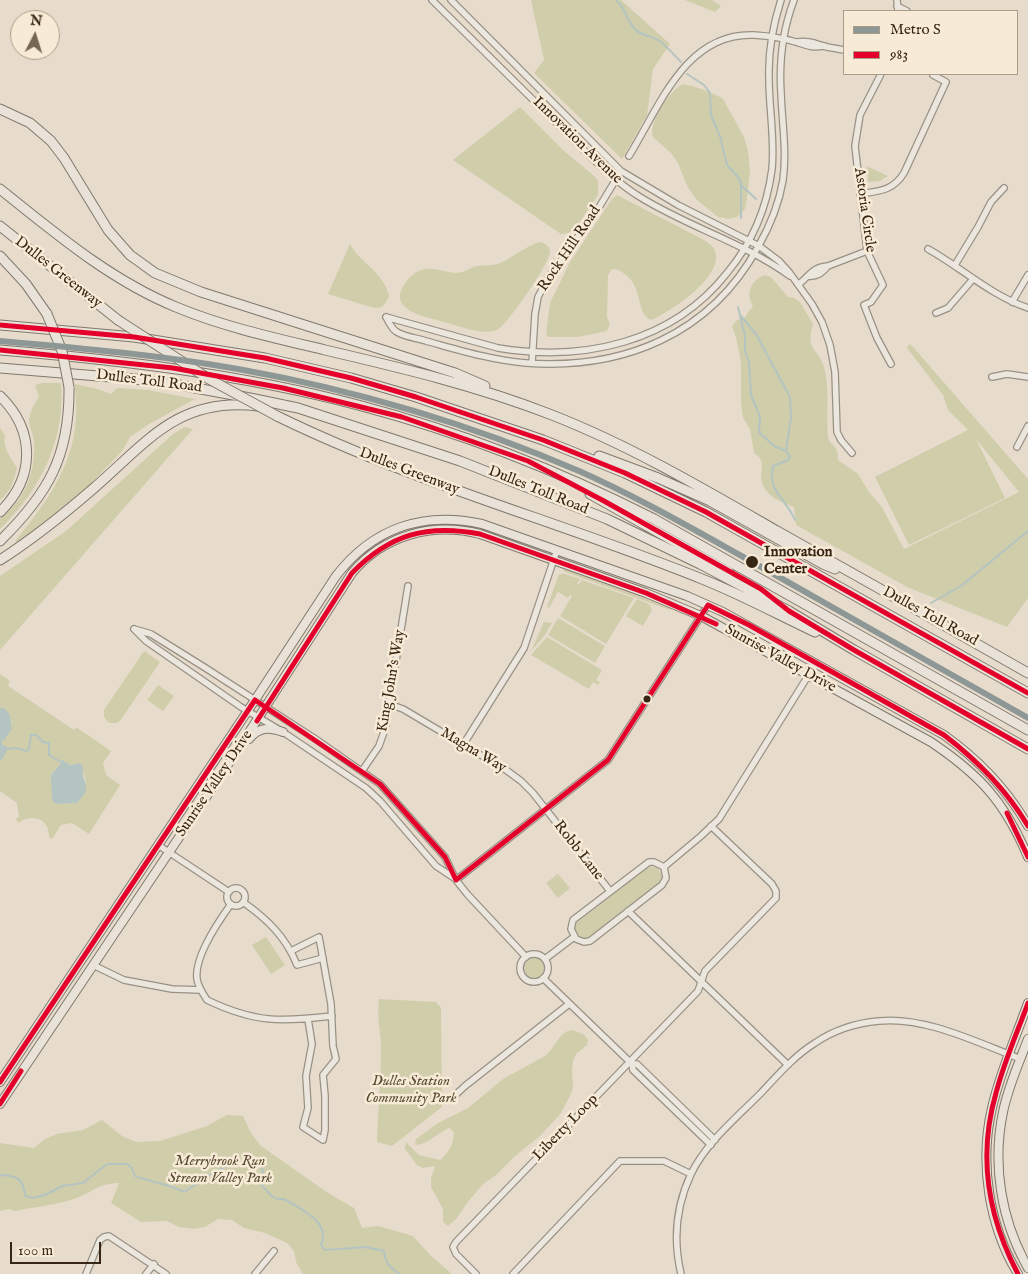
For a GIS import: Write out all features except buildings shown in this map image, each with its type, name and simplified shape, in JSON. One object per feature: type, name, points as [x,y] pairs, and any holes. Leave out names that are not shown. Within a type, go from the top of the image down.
[{"type":"highway","points":[[0,109],[30,123],[51,141],[111,234],[130,255],[155,273],[201,292],[469,378],[512,400]]},
{"type":"highway","name":"Dulles Greenway","points":[[0,189],[89,258],[131,285],[175,307],[237,328],[426,374],[512,400]]},
{"type":"highway","name":"Dulles Greenway","points":[[0,226],[118,320],[191,368],[277,416],[337,445],[414,476],[703,580],[854,650]]},
{"type":"highway","points":[[0,256],[18,275],[47,314],[62,351],[69,387],[68,426],[55,469],[37,501],[0,541]]},
{"type":"highway","points":[[0,320],[64,330]]},
{"type":"highway","points":[[0,325],[155,339],[265,358],[373,384],[480,418],[606,464],[687,502],[746,532],[1028,693]]},
{"type":"highway","points":[[0,350],[181,370],[239,379],[335,399],[444,430],[528,461],[661,522],[1028,730]]},
{"type":"highway","points":[[0,355],[41,358],[86,358]]},
{"type":"highway","name":"Dulles Toll Road","points":[[0,368],[179,385],[298,408],[460,461],[582,509],[665,546],[789,611],[1028,749]]},
{"type":"highway","points":[[0,396],[20,421],[27,451],[25,468],[18,488],[0,512]]},
{"type":"highway","name":"Dulles Toll Road","points":[[512,400],[574,424],[635,452],[1028,672]]},
{"type":"highway","points":[[0,560],[71,508],[156,432],[184,416],[217,407],[242,404],[331,419]]},
{"type":"highway","points":[[480,418],[519,426],[675,485],[734,513],[823,564],[868,582]]},
{"type":"highway","points":[[528,461],[604,501],[760,590],[789,611]]},
{"type":"main road","name":"Sunrise Valley Drive","points":[[0,1082],[256,700],[346,562],[385,533],[422,521],[440,519],[482,524],[687,596],[749,625],[944,735],[958,745],[994,778],[1028,826]]},
{"type":"main road","name":"Sunrise Valley Drive","points":[[0,1104],[259,718],[352,573],[369,556],[390,542],[427,530],[456,530],[480,534],[646,593],[701,616],[931,742],[965,766],[1000,803],[1016,829],[1028,857]]},
{"type":"main road","points":[[231,760],[257,731],[265,728],[283,732]]},
{"type":"main road","points":[[1018,1274],[996,1224],[987,1174],[987,1142],[991,1114],[998,1087],[1028,1003]]},
{"type":"main road","points":[[1028,1039],[1003,1111],[998,1143],[998,1165],[1007,1220],[1028,1268]]},
{"type":"street","name":"Innovation Avenue","points":[[432,0],[615,180],[656,206],[745,248],[799,284]]},
{"type":"street","name":"Innovation Avenue","points":[[451,0],[622,171],[678,206],[759,246],[779,261],[799,284],[817,312],[830,345],[835,372],[837,432],[852,453]]},
{"type":"street","points":[[781,0],[772,37],[768,78],[772,135],[771,171],[766,201],[749,241],[720,283],[684,315],[653,332],[624,343],[593,349],[532,352],[498,348],[386,317],[396,332],[482,356],[511,362],[571,363],[606,359],[648,347],[691,324],[736,281],[759,246],[772,220],[783,180],[785,148],[780,72],[784,39],[794,0]]},
{"type":"street","points":[[629,156],[671,84],[688,63],[716,43],[732,37],[746,35],[772,37],[797,42],[816,42],[843,50]]},
{"type":"street","name":"Astoria Circle","points":[[880,75],[860,115],[855,146],[867,251],[883,285],[871,302],[864,305],[877,338],[891,364]]},
{"type":"street","points":[[860,194],[884,191],[899,181],[904,173],[946,82],[934,75]]},
{"type":"street","name":"Rock Hill Road","points":[[532,363],[538,297],[548,278],[598,209],[622,171]]},
{"type":"street","points":[[955,265],[991,202],[1004,188]]},
{"type":"street","points":[[928,248],[973,279],[1012,302],[1028,308]]},
{"type":"street","points":[[799,284],[808,276],[821,273],[828,266],[867,251]]},
{"type":"street","points":[[1012,302],[1028,275]]},
{"type":"street","points":[[936,313],[948,308],[973,279]]},
{"type":"street","points":[[992,377],[1007,374],[1028,378]]},
{"type":"street","points":[[1017,447],[1028,426]]},
{"type":"street","points":[[463,745],[524,648],[557,550]]},
{"type":"street","name":"King John's Way","points":[[362,771],[379,746],[385,728],[408,586]]},
{"type":"street","points":[[456,880],[608,760],[708,605]]},
{"type":"street","points":[[456,880],[436,866],[373,794],[146,642],[134,629],[151,634],[256,700],[362,771],[386,790],[445,857],[456,880],[476,904],[526,957]]},
{"type":"street","points":[[664,867],[719,819],[816,663]]},
{"type":"street","name":"Magna Way","points":[[389,704],[403,709],[521,780],[546,810]]},
{"type":"street","name":"Robb Lane","points":[[546,810],[610,891]]},
{"type":"street","name":"Liberty Loop","points":[[476,1274],[453,1250],[454,1244],[631,1063],[698,991],[699,980],[705,971],[774,901],[776,894],[772,884],[712,826]]},
{"type":"street","points":[[158,845],[229,892]]},
{"type":"street","points":[[649,862],[654,862],[664,867],[666,874],[664,883],[590,941],[579,941],[574,937],[571,929],[573,920],[610,891],[649,862]]},
{"type":"street","points":[[233,889],[241,890],[244,897],[243,902],[236,906],[231,904],[227,898],[229,892],[233,889]]},
{"type":"street","points":[[243,902],[275,928],[291,951],[297,965],[323,958]]},
{"type":"street","points":[[231,904],[215,926],[198,966],[197,979],[207,1000],[241,1014],[272,1020],[332,1016]]},
{"type":"street","points":[[628,911],[788,1065]]},
{"type":"street","points":[[291,951],[319,937],[332,1016],[333,1046],[336,1059],[323,1075],[326,1096],[323,1140],[303,1127],[308,1108],[306,1076],[312,1044],[308,1019]]},
{"type":"street","points":[[545,959],[574,937]]},
{"type":"street","points":[[534,954],[545,959],[548,971],[543,978],[531,981],[523,977],[520,964],[526,957],[534,954]]},
{"type":"street","points":[[93,965],[124,980],[172,989],[201,990]]},
{"type":"street","points":[[543,978],[631,1063],[634,1070],[713,1142]]},
{"type":"street","points":[[450,1100],[569,1004]]},
{"type":"street","points":[[681,1274],[676,1245],[677,1222],[684,1190],[691,1174],[713,1142],[808,1047],[833,1033],[861,1024],[888,1020],[906,1021],[928,1026],[1021,1059]]},
{"type":"street","points":[[513,1274],[620,1161],[664,1161],[691,1174]]},
{"type":"street","points":[[86,1274],[100,1240],[109,1236],[154,1264],[166,1274]]},
{"type":"street","points":[[256,1274],[274,1250]]},
{"type":"street","points":[[146,1274],[154,1264]]},
{"type":"green space","points":[[531,0],[621,0],[670,44],[653,69],[647,115],[622,159],[534,73],[544,60]]},
{"type":"green space","points":[[685,0],[712,0],[721,6],[715,12]]},
{"type":"green space","points":[[683,84],[715,94],[723,99],[744,137],[748,151],[750,172],[745,209],[737,217],[729,219],[718,217],[697,200],[688,188],[678,163],[671,153],[653,137],[652,131],[661,108],[672,93]]},
{"type":"green space","points":[[520,107],[564,151],[598,181],[598,195],[573,232],[561,234],[453,160]]},
{"type":"green space","points":[[867,166],[888,176],[880,181],[868,182]]},
{"type":"green space","points":[[617,195],[709,243],[715,251],[716,261],[712,271],[704,282],[683,301],[652,320],[644,313],[632,281],[620,271],[612,269],[608,275],[607,317],[610,324],[607,331],[578,337],[548,337],[546,334],[550,303],[570,262],[612,199]]},
{"type":"green space","points":[[541,242],[547,245],[550,252],[543,268],[510,317],[497,330],[491,332],[478,331],[416,314],[404,306],[400,300],[402,288],[406,282],[412,275],[421,270],[433,269],[457,273],[463,272],[477,266],[500,263]]},
{"type":"green space","points":[[350,244],[377,274],[386,288],[389,296],[382,306],[374,308],[328,294]]},
{"type":"green space","points":[[764,275],[771,277],[788,297],[800,302],[813,324],[811,345],[824,367],[826,375],[829,440],[837,450],[838,460],[858,474],[869,492],[882,507],[904,549],[1019,492],[976,439],[1005,498],[909,545],[875,477],[968,430],[948,410],[943,395],[907,348],[909,344],[1028,479],[1028,598],[1007,627],[907,587],[796,525],[794,507],[776,499],[765,489],[761,476],[761,460],[754,453],[750,429],[743,418],[741,362],[732,326],[737,320],[744,318],[753,306],[750,297],[751,288]]},
{"type":"green space","points":[[61,383],[59,424],[54,444],[38,481],[27,498],[0,529],[0,519],[16,503],[31,474],[34,441],[29,419],[39,397],[35,385]]},
{"type":"green space","points":[[75,384],[111,394],[117,388],[148,390],[195,399],[149,424],[130,437],[123,450],[86,489],[18,543],[15,541],[47,498],[64,467],[74,433],[76,415]]},
{"type":"green space","points":[[185,427],[193,429],[0,650],[0,576],[66,531],[173,434]]},
{"type":"green space","points":[[0,428],[5,435],[4,439],[8,452],[17,468],[9,490],[0,500]]},
{"type":"green space","points":[[564,569],[671,608],[670,610],[563,571]]},
{"type":"green space","points":[[562,573],[580,579],[578,585],[582,580],[634,598],[606,644],[560,616],[572,596],[570,595],[568,598],[558,592],[549,608],[547,607],[559,574],[561,575]]},
{"type":"green space","points":[[637,599],[649,604],[652,610],[643,626],[626,616]]},
{"type":"green space","points":[[558,618],[605,646],[595,663],[548,635]]},
{"type":"green space","points":[[544,622],[552,623],[545,635],[531,651]]},
{"type":"green space","points":[[547,637],[602,670],[596,680],[600,682],[598,685],[593,682],[589,689],[531,655]]},
{"type":"green space","points":[[144,651],[160,662],[120,721],[109,723],[104,717],[104,710]]},
{"type":"green space","points":[[0,674],[10,681],[8,686],[74,730],[76,727],[111,751],[103,763],[106,775],[120,785],[89,834],[72,823],[61,825],[52,839],[49,837],[46,825],[39,819],[28,818],[18,823],[16,818],[19,817],[17,803],[0,791],[0,762],[4,752],[2,740],[12,724],[4,708],[0,708]],"holes":[[[63,760],[70,765],[80,763],[86,789],[77,803],[57,804],[51,775],[61,763],[59,761]]]},
{"type":"green space","points":[[158,685],[174,696],[163,711],[147,700]]},
{"type":"green space","points":[[651,866],[659,869],[662,877],[661,881],[589,937],[584,938],[576,934],[574,926],[576,923]]},
{"type":"green space","points":[[558,874],[570,888],[558,898],[546,883]]},
{"type":"green space","points":[[266,937],[285,965],[271,974],[252,945]]},
{"type":"green space","points":[[534,958],[541,961],[544,968],[541,975],[534,978],[527,975],[524,968],[527,961]]},
{"type":"green space","name":"Dulles Station Community Park","points":[[379,999],[436,1002],[441,1008],[442,1107],[392,1146],[377,1142],[381,1057],[378,1017]]},
{"type":"green space","points":[[572,1030],[583,1034],[588,1039],[587,1045],[576,1054],[573,1061],[573,1087],[561,1113],[540,1136],[483,1184],[457,1218],[448,1226],[443,1222],[443,1209],[431,1187],[431,1178],[435,1166],[423,1168],[417,1165],[405,1149],[406,1142],[419,1155],[440,1160],[450,1148],[454,1132],[449,1128],[425,1143],[415,1145],[416,1139],[438,1123],[468,1108],[503,1079],[545,1056],[563,1034]]},
{"type":"green space","name":"Merrybrook Run Stream Valley Park","points":[[227,1115],[243,1116],[251,1133],[261,1146],[328,1193],[354,1208],[362,1228],[378,1226],[413,1236],[430,1255],[452,1274],[303,1274],[296,1262],[294,1251],[287,1243],[265,1233],[244,1228],[232,1220],[218,1219],[205,1227],[194,1229],[179,1227],[167,1221],[141,1222],[111,1203],[119,1183],[99,1187],[74,1199],[60,1203],[15,1211],[10,1209],[0,1211],[0,1143],[34,1148],[45,1139],[57,1134],[83,1130],[102,1120],[122,1136],[136,1142],[160,1141],[207,1126]]},
{"type":"shaded area","points":[[0,708],[4,708],[10,715],[12,729],[2,740],[2,745],[8,749],[0,762]]},
{"type":"shaded area","points":[[63,760],[70,765],[80,763],[83,767],[86,788],[77,803],[56,804],[52,800],[51,775],[61,763],[59,761]]},
{"type":"waterway","points":[[616,0],[636,30],[661,42],[681,62]]},
{"type":"waterway","points":[[687,74],[704,85],[710,93],[711,115],[720,136],[727,165],[739,178],[741,184],[741,218]]},
{"type":"waterway","points":[[741,185],[756,199]]},
{"type":"waterway","points":[[738,307],[745,336],[745,351],[749,363],[751,395],[760,416],[759,432],[774,446],[786,451]]},
{"type":"waterway","points":[[740,315],[756,334],[790,397],[791,418],[786,451],[790,457],[788,460],[773,466],[772,475],[775,489],[795,520]]},
{"type":"waterway","points":[[931,603],[961,586],[1028,531]]},
{"type":"waterway","points":[[8,749],[16,748],[26,751],[29,749],[31,735],[36,735],[43,742],[49,743],[49,755],[59,761]]},
{"type":"waterway","points":[[0,1175],[18,1179],[23,1185],[25,1196],[33,1198],[45,1195],[62,1186],[83,1183],[107,1164],[127,1164],[132,1168],[135,1176],[184,1192],[228,1166],[238,1164],[260,1166],[263,1171],[262,1186],[272,1196],[276,1199],[284,1199],[298,1207],[313,1217],[318,1223],[323,1237],[321,1245],[325,1250],[366,1247],[384,1251],[388,1264],[399,1274]]},
{"type":"metro line","name":"S","points":[[0,341],[149,356],[282,377],[412,410],[496,438],[602,481],[647,504],[1028,718]]},
{"type":"transit line","name":"983","points":[[0,325],[134,337],[265,358],[351,378],[416,397],[543,440],[625,473],[706,512],[1028,693]]},
{"type":"transit line","name":"983","points":[[0,350],[173,368],[283,388],[402,417],[528,461],[604,501],[761,589],[789,611],[854,650],[1028,749]]},
{"type":"transit line","name":"983","points":[[257,721],[352,573],[381,549],[410,535],[443,530],[480,534],[646,593],[716,624]]},
{"type":"transit line","name":"983","points":[[0,1082],[255,700],[380,784],[445,857],[456,880],[608,760],[708,605],[749,625],[944,735],[990,776],[1028,826]]},
{"type":"transit line","name":"983","points":[[1007,813],[1028,857]]},
{"type":"transit line","name":"983","points":[[1018,1274],[999,1230],[993,1208],[987,1162],[991,1116],[999,1081],[1028,1003]]},
{"type":"transit line","name":"983","points":[[0,1104],[21,1071]]},
{"type":"place","name":"Innovation Center","points":[[752,562]]}]
